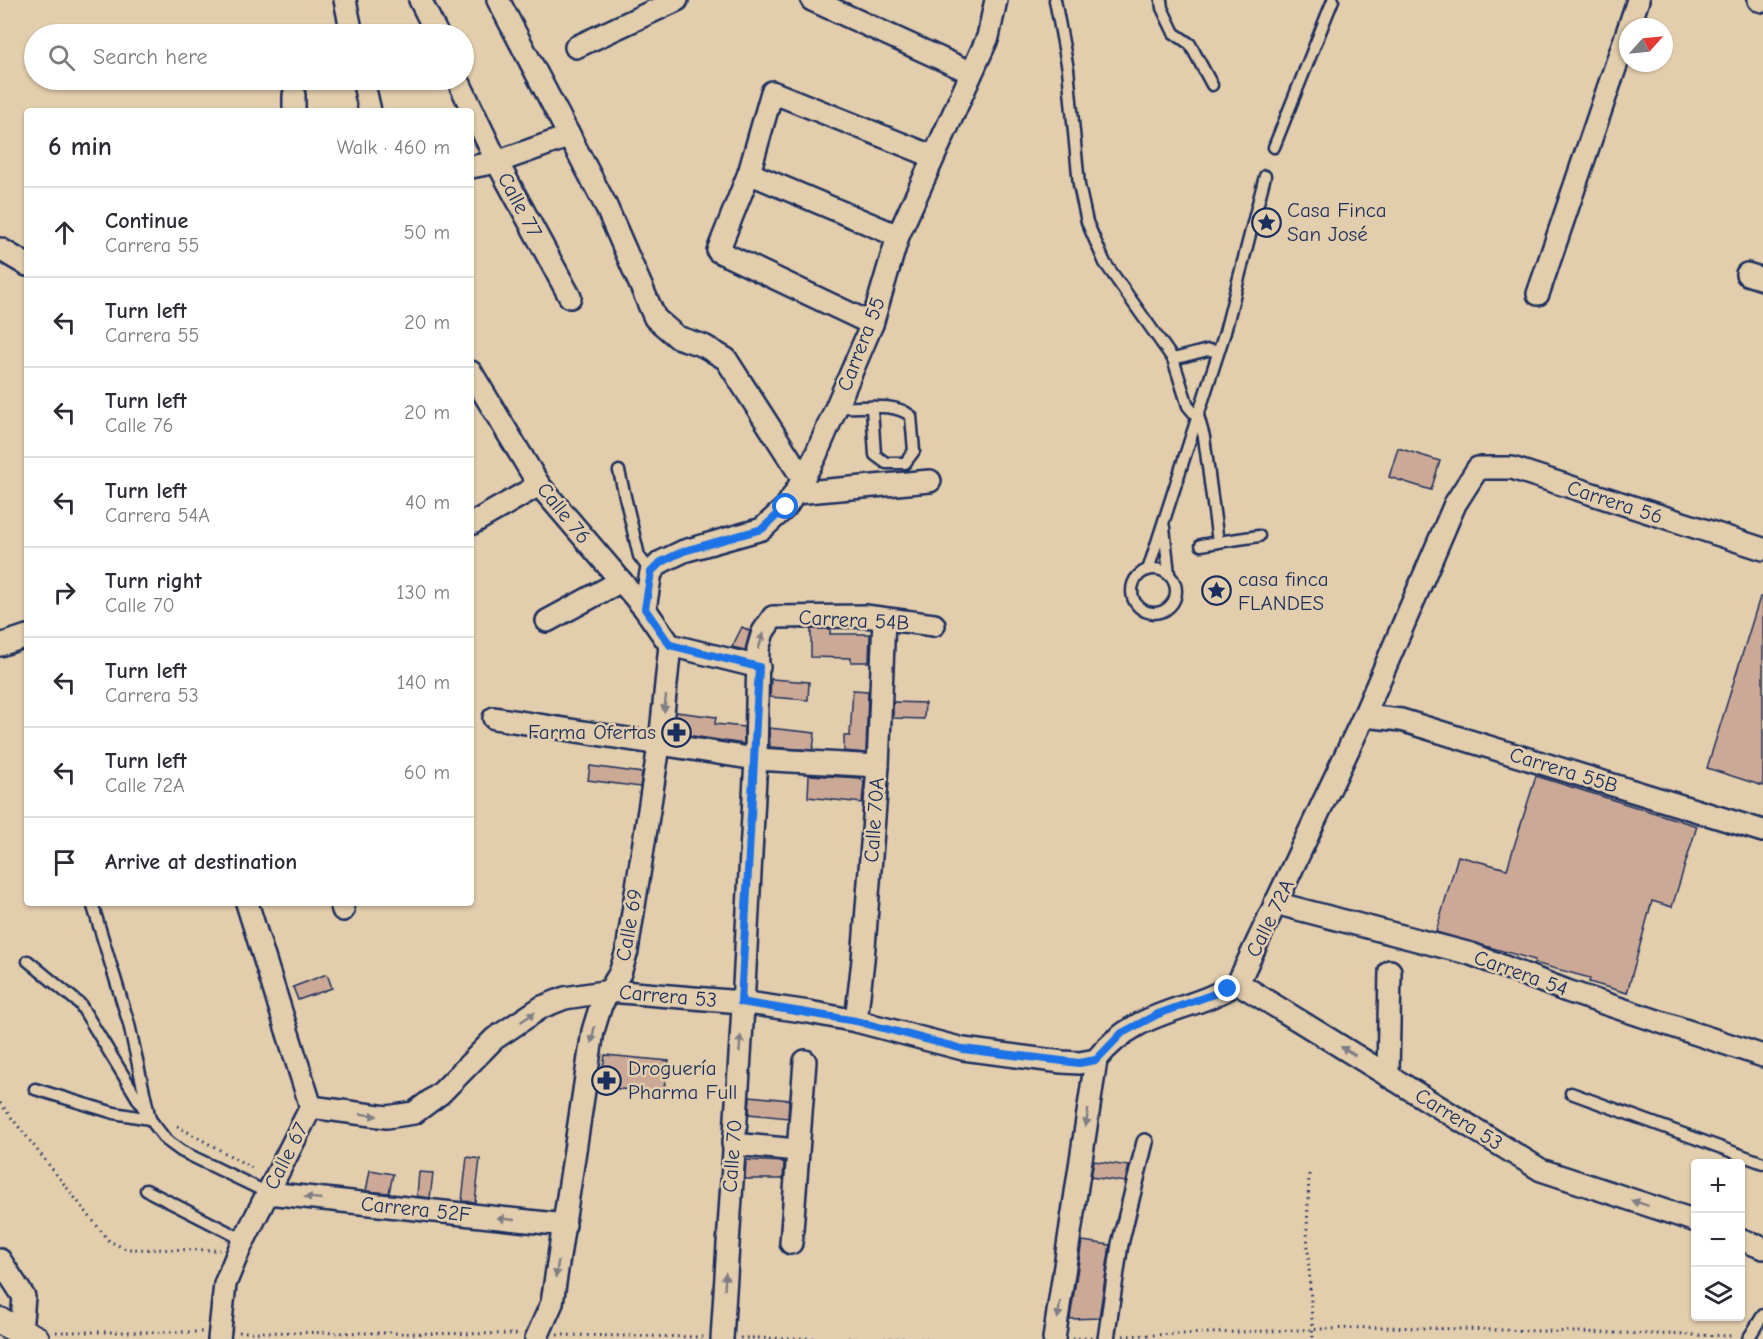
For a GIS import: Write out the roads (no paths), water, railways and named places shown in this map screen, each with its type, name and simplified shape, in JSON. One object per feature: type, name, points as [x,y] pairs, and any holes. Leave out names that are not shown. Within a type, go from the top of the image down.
[{"type":"street","points":[[345,0],[350,24]]},
{"type":"street","points":[[420,0],[432,24]]},
{"type":"street","points":[[498,0],[605,204],[655,318],[677,338],[704,346],[726,359],[799,486],[930,481]]},
{"type":"street","points":[[812,0],[970,72]]},
{"type":"street","name":"Carrera 55","points":[[651,572],[661,562],[684,551],[762,529],[786,507],[799,486],[837,407],[872,324],[898,236],[932,156],[988,37],[996,0]]},
{"type":"street","points":[[1632,18],[1638,0]]},
{"type":"street","points":[[576,47],[667,2]]},
{"type":"street","points":[[1538,294],[1619,58]]},
{"type":"street","points":[[365,90],[369,108]]},
{"type":"street","name":"Calle 77","points":[[463,90],[471,108]]},
{"type":"street","points":[[872,324],[718,251],[749,172],[772,92],[932,156]]},
{"type":"street","name":"Calle 77","points":[[474,114],[497,162],[570,297]]},
{"type":"street","points":[[474,167],[497,162],[570,136]]},
{"type":"street","points":[[749,172],[898,236]]},
{"type":"street","points":[[0,249],[24,263]]},
{"type":"street","name":"Calle 76","points":[[474,377],[539,485],[645,609],[670,645]]},
{"type":"street","name":"Carrera 56","points":[[1470,478],[1478,468],[1512,468],[1763,549]]},
{"type":"street","name":"Calle 72A","points":[[1096,1060],[1122,1033],[1158,1014],[1205,999],[1238,983],[1364,716],[1455,504],[1470,478]]},
{"type":"street","points":[[474,522],[539,485]]},
{"type":"street","points":[[645,609],[651,572]]},
{"type":"street","points":[[547,621],[621,581]]},
{"type":"street","name":"Carrera 54B","points":[[773,617],[865,616],[934,625]]},
{"type":"street","name":"Calle 70","points":[[722,1338],[756,759],[758,649],[763,632],[773,617]]},
{"type":"street","name":"Calle 70A","points":[[856,1021],[878,766],[884,619]]},
{"type":"street","points":[[0,645],[24,637]]},
{"type":"street","points":[[670,645],[759,667]]},
{"type":"street","name":"Calle 69","points":[[537,1337],[552,1303],[593,1031],[601,1005],[621,973],[627,951],[658,742],[663,722],[670,645]]},
{"type":"street","name":"Carrera 55B","points":[[1364,716],[1401,720],[1763,831]]},
{"type":"street","points":[[494,718],[756,759],[878,766]]},
{"type":"street","name":"Carrera 54","points":[[1275,903],[1470,954],[1567,991],[1763,1056]]},
{"type":"street","name":"Calle 67","points":[[220,1336],[225,1284],[241,1245],[311,1107],[248,906]]},
{"type":"street","points":[[1388,1075],[1390,971]]},
{"type":"street","name":"Carrera 53","points":[[1238,983],[1541,1170],[1691,1220]]},
{"type":"street","name":"Carrera 53","points":[[311,1107],[387,1117],[414,1113],[441,1093],[494,1040],[542,1007],[565,998],[610,991],[741,1002],[856,1021],[963,1049],[1062,1062],[1079,1063],[1096,1060]]},
{"type":"street","points":[[1054,1339],[1096,1060]]},
{"type":"street","points":[[791,1243],[805,1061]]},
{"type":"street","points":[[1106,1338],[1120,1244],[1145,1142]]},
{"type":"street","points":[[733,1144],[797,1150]]},
{"type":"street","name":"Carrera 52F","points":[[271,1187],[565,1225]]},
{"type":"street","points":[[1745,1241],[1763,1248]]},
{"type":"street","points":[[0,1260],[24,1297],[28,1331]]},
{"type":"lane","points":[[1055,0],[1064,40],[1079,185],[1087,222],[1104,263],[1173,359],[1188,406],[1196,416],[1204,437],[1218,542]]},
{"type":"lane","points":[[1161,0],[1162,8],[1174,33],[1190,44],[1212,85]]},
{"type":"lane","points":[[1274,147],[1333,0]]},
{"type":"lane","points":[[1148,570],[1196,416],[1208,390],[1240,279],[1265,176]]},
{"type":"lane","points":[[1173,359],[1208,350],[1218,351]]},
{"type":"lane","points":[[837,407],[897,406],[911,416],[914,451],[905,463],[886,463],[875,455],[872,408]]},
{"type":"lane","points":[[619,471],[639,556],[651,572]]},
{"type":"lane","points":[[1164,524],[1168,574],[1176,588],[1172,604],[1166,610],[1150,613],[1137,606],[1131,592],[1136,578],[1148,570],[1162,570],[1168,574]]},
{"type":"lane","points":[[1201,545],[1259,536]]},
{"type":"lane","points":[[93,906],[129,1024],[150,1119]]},
{"type":"lane","points":[[28,961],[80,1004],[150,1119],[166,1140],[181,1151],[271,1187]]},
{"type":"lane","points":[[35,1089],[114,1113],[150,1119]]},
{"type":"lane","points":[[1571,1094],[1763,1163]]},
{"type":"lane","points":[[146,1190],[241,1245]]},
{"type":"lane","points":[[1748,1338],[1763,1315]]},
{"type":"place","name":"Casa Finca San José","points":[[1266,222]]},
{"type":"place","name":"casa finca FLANDES","points":[[1217,591]]},
{"type":"place","name":"Farma Ofertas","points":[[677,732]]},
{"type":"place","name":"Droguería Pharma Full","points":[[607,1080]]}]
